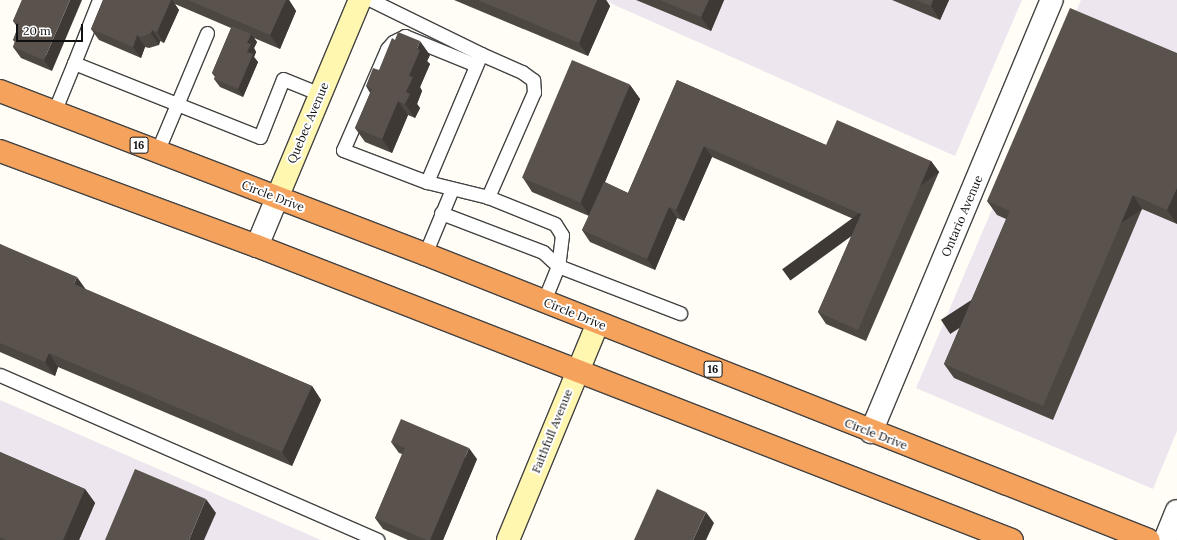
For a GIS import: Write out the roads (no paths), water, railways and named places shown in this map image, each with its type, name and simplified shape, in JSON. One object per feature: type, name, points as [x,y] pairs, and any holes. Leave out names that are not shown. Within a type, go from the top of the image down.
[{"type":"highway","name":"Circle Drive","points":[[0,92],[425,254],[871,432],[1149,540]]},
{"type":"highway","points":[[0,150],[257,246],[1003,538]]},
{"type":"street","name":"Quebec Avenue","points":[[257,246],[360,0]]},
{"type":"street","name":"Ontario Avenue","points":[[871,432],[1052,0]]},
{"type":"street","name":"Faithfull Avenue","points":[[508,540],[576,372],[598,323]]},
{"type":"street","points":[[1165,540],[1177,512]]},
{"type":"lane","points":[[54,112],[99,0]]},
{"type":"lane","points":[[371,0],[478,59]]},
{"type":"lane","points":[[157,152],[206,34]]},
{"type":"lane","points":[[488,197],[534,92],[533,80],[528,76],[405,36],[393,42],[387,49],[343,150],[427,182],[488,197],[555,224],[562,236],[558,266],[544,301]]},
{"type":"lane","points":[[427,182],[478,59]]},
{"type":"lane","points":[[74,63],[178,103],[260,137],[283,79],[320,94]]},
{"type":"lane","points":[[425,254],[452,189]]},
{"type":"lane","points":[[441,213],[543,252],[558,266],[680,313]]},
{"type":"lane","points":[[0,375],[378,540]]}]
